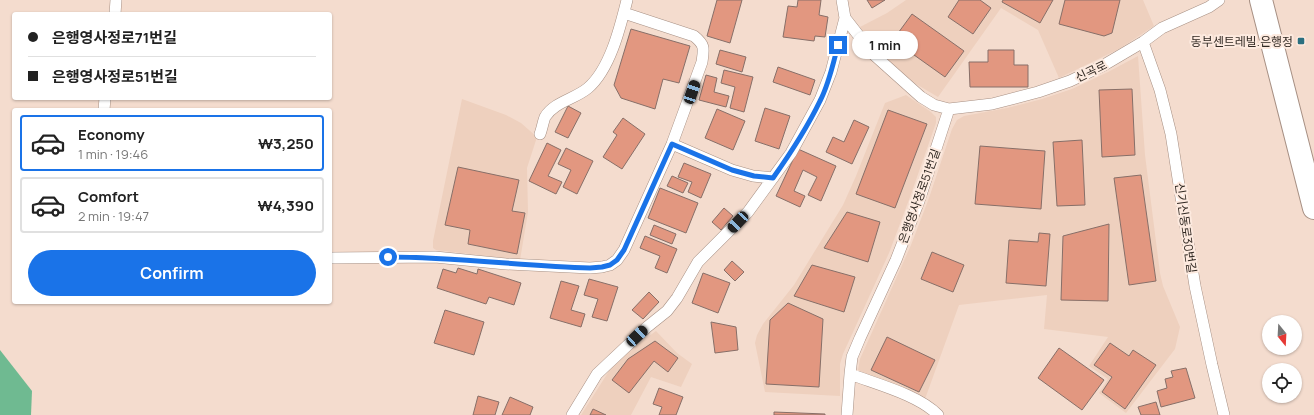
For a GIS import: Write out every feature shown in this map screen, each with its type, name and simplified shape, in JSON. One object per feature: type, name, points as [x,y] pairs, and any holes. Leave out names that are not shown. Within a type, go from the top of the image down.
[{"type":"street","points":[[1261,0],[1314,208]]},
{"type":"lane","points":[[115,12],[116,0]]},
{"type":"lane","points":[[540,134],[546,117],[557,105],[588,88],[601,73],[611,51],[627,0]]},
{"type":"lane","points":[[842,0],[846,18],[873,54],[901,81],[921,97],[934,105],[949,109]]},
{"type":"lane","name":"신곡로","points":[[949,109],[992,104],[1038,92],[1070,81],[1104,65],[1143,42],[1162,28],[1209,7],[1219,0]]},
{"type":"lane","points":[[332,258],[435,257],[506,264],[590,268],[610,265],[617,260],[630,239],[672,144],[702,62],[704,50],[702,42],[694,36],[624,13]]},
{"type":"lane","points":[[572,415],[597,374],[647,327],[667,311],[677,298],[698,262],[748,212],[791,153],[820,100],[831,72],[846,18]]},
{"type":"lane","name":"신기신동로30번길","points":[[1143,42],[1160,90],[1171,134],[1195,286],[1224,415]]},
{"type":"lane","name":"은행영사정로51번길","points":[[847,415],[852,357],[896,260],[919,201],[949,109]]},
{"type":"lane","points":[[672,144],[732,170],[754,176],[773,178]]},
{"type":"lane","points":[[850,374],[922,403],[938,415]]},
{"type":"shaded area","points":[[906,0],[1143,0],[1154,26],[1119,49],[1059,78],[1038,30],[1001,8],[938,97],[916,84],[894,66],[875,48],[860,27],[887,13]]},
{"type":"shaded area","points":[[1138,56],[1145,155],[1160,273],[1163,286],[1180,327],[1175,349],[1126,413],[1099,393],[1108,379],[1089,366],[1108,337],[1044,329],[1047,295],[959,305],[925,399],[858,370],[860,359],[911,245],[929,198],[952,129],[957,120],[964,116],[1007,108],[1072,89]]},
{"type":"shaded area","points":[[906,95],[931,112],[936,117],[936,123],[889,253],[843,354],[840,364],[840,396],[765,392],[755,343],[757,335],[763,324],[794,285],[843,205],[885,103]]},
{"type":"shaded area","points":[[462,99],[506,115],[521,123],[537,137],[527,168],[528,212],[520,260],[436,250],[433,248],[433,241]]},
{"type":"shaded area","points":[[656,331],[677,353],[692,364],[681,387],[651,377],[631,415],[581,415],[609,371],[634,347]]},
{"type":"green space","points":[[0,350],[32,391],[31,415],[0,415]]},
{"type":"building","points":[[717,0],[742,0],[730,43],[707,36]]},
{"type":"building","points":[[798,0],[821,0],[819,15],[828,17],[825,37],[815,36],[814,41],[783,37],[788,6],[797,7]]},
{"type":"building","points":[[867,0],[885,0],[872,8]]},
{"type":"building","points":[[959,0],[980,0],[991,8],[973,34],[948,17]]},
{"type":"building","points":[[1003,0],[1053,0],[1040,23],[1002,2]]},
{"type":"building","points":[[1065,0],[1120,0],[1112,33],[1104,36],[1059,24]]},
{"type":"building","points":[[912,14],[964,51],[945,77],[893,40]]},
{"type":"building","points":[[631,29],[690,46],[679,83],[663,79],[655,109],[621,98],[614,85]]},
{"type":"building","points":[[720,50],[746,57],[742,72],[716,64]]},
{"type":"building","points":[[988,50],[1014,50],[1014,65],[1028,65],[1028,87],[970,87],[969,62],[988,62]]},
{"type":"building","points":[[778,67],[815,80],[810,95],[773,82]]},
{"type":"building","points":[[724,70],[753,77],[744,112],[730,108],[735,87],[721,83]]},
{"type":"building","points":[[706,75],[717,78],[714,92],[729,96],[726,107],[699,100]]},
{"type":"building","points":[[1132,89],[1135,155],[1102,157],[1099,90]]},
{"type":"building","points":[[568,106],[581,113],[568,138],[555,132]]},
{"type":"building","points":[[765,108],[790,116],[779,149],[755,141]]},
{"type":"building","points":[[717,109],[745,121],[733,150],[705,138]]},
{"type":"building","points":[[888,110],[927,124],[895,208],[856,194]]},
{"type":"building","points":[[623,118],[645,134],[622,169],[603,157],[617,135],[613,132]]},
{"type":"building","points":[[854,120],[869,127],[852,164],[826,152],[833,137],[844,142]]},
{"type":"building","points":[[1082,140],[1085,205],[1057,206],[1053,142]]},
{"type":"building","points":[[547,143],[561,150],[548,176],[562,182],[556,194],[529,181]]},
{"type":"building","points":[[980,146],[1045,151],[1041,209],[975,204]]},
{"type":"building","points":[[566,148],[593,161],[577,194],[563,187],[571,170],[558,164]]},
{"type":"building","points":[[798,149],[836,166],[821,201],[808,195],[817,177],[803,170],[794,191],[805,196],[800,207],[776,196]]},
{"type":"building","points":[[684,163],[711,174],[701,198],[688,192],[692,182],[678,177]]},
{"type":"building","points":[[458,167],[519,180],[512,211],[525,213],[517,254],[468,244],[470,230],[445,225]]},
{"type":"building","points":[[1141,175],[1156,281],[1129,285],[1114,178]]},
{"type":"building","points":[[672,176],[688,183],[683,193],[667,186]]},
{"type":"building","points":[[660,188],[698,203],[686,233],[648,218]]},
{"type":"building","points":[[724,208],[733,216],[721,230],[712,222]]},
{"type":"building","points":[[847,212],[880,222],[868,262],[824,248]]},
{"type":"building","points":[[1109,224],[1108,301],[1061,300],[1063,236]]},
{"type":"building","points":[[654,225],[676,234],[672,244],[650,235]]},
{"type":"building","points":[[1039,233],[1050,234],[1046,286],[1006,283],[1009,240],[1038,242]]},
{"type":"building","points":[[645,236],[677,249],[667,273],[655,268],[660,256],[640,248]]},
{"type":"building","points":[[932,252],[964,265],[953,292],[921,279]]},
{"type":"building","points":[[732,261],[744,272],[735,281],[724,270]]},
{"type":"building","points":[[812,265],[855,277],[844,312],[794,296]]},
{"type":"building","points":[[458,268],[477,274],[478,269],[521,283],[514,305],[489,297],[486,304],[437,288],[443,269],[456,273]]},
{"type":"building","points":[[703,273],[730,283],[718,313],[692,303]]},
{"type":"building","points":[[589,279],[618,287],[607,321],[592,317],[598,299],[584,295]]},
{"type":"building","points":[[561,281],[579,286],[571,310],[585,314],[581,327],[550,318]]},
{"type":"building","points":[[649,292],[659,302],[643,319],[632,310]]},
{"type":"building","points":[[788,303],[823,319],[819,387],[766,384],[770,320]]},
{"type":"building","points":[[445,310],[484,322],[474,355],[434,343]]},
{"type":"building","points":[[711,322],[736,327],[738,350],[715,353]]},
{"type":"building","points":[[887,337],[935,360],[919,392],[871,370]]},
{"type":"building","points":[[655,341],[678,358],[668,372],[654,361],[629,393],[612,380],[628,359]]},
{"type":"building","points":[[1110,343],[1129,356],[1133,350],[1156,365],[1125,409],[1102,392],[1112,377],[1094,365]]},
{"type":"building","points":[[1059,348],[1104,380],[1082,410],[1038,378]]},
{"type":"building","points":[[1186,368],[1195,398],[1161,407],[1157,391],[1167,388],[1165,379],[1173,377],[1171,371]]},
{"type":"building","points":[[659,388],[683,397],[676,415],[659,415],[662,407],[653,404]]},
{"type":"building","points":[[478,396],[499,402],[495,415],[473,415]]},
{"type":"building","points":[[510,397],[533,407],[530,415],[502,415]]},
{"type":"building","points":[[1156,402],[1160,415],[1141,415],[1138,407]]},
{"type":"building","points":[[593,409],[606,415],[590,415]]},
{"type":"building","points":[[774,412],[825,414],[825,415],[774,415]]},
{"type":"place","name":"동부센트레빌.은행정","points":[[1301,41]]},
{"type":"route","points":[[388,257],[435,257],[551,267],[590,268],[610,265],[617,260],[624,250],[672,144],[732,170],[754,176],[773,178],[791,153],[820,100],[831,72],[838,45]]}]
